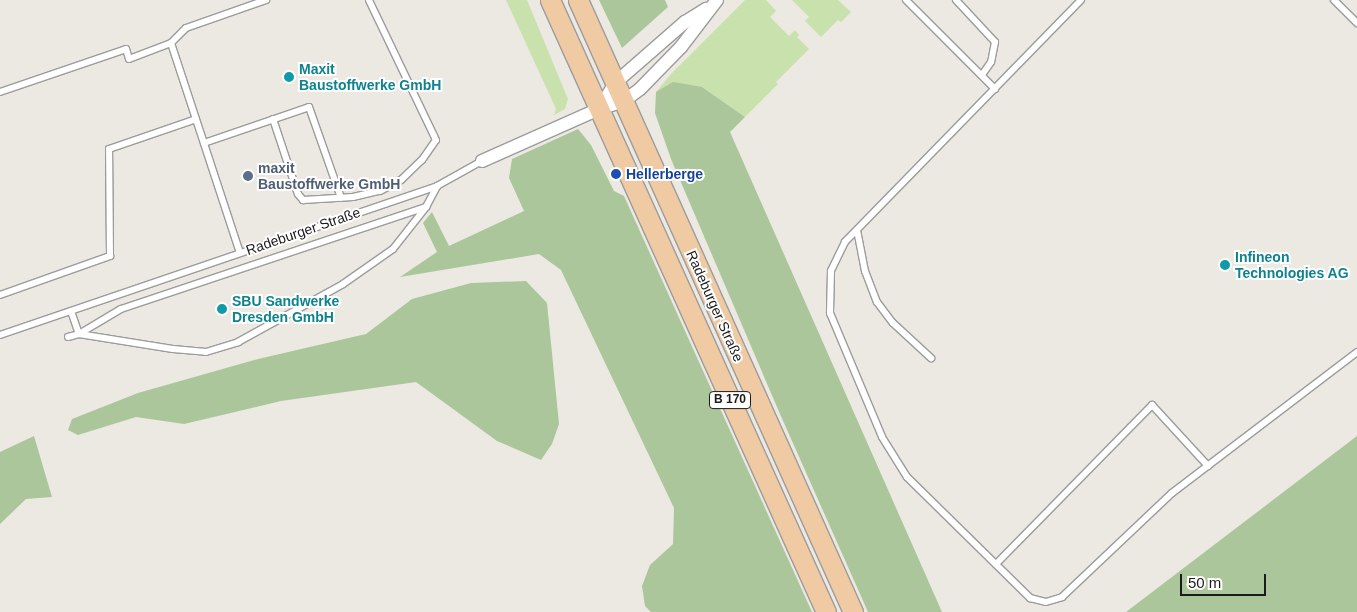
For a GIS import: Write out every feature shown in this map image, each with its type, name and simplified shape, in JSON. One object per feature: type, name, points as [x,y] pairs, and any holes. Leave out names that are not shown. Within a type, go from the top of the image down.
[{"type":"main road","name":"Radeburger Straße","points":[[550,0],[826,612]]},
{"type":"main road","name":"Radeburger Straße","points":[[578,0],[853,612]]},
{"type":"street","points":[[599,109],[615,83],[684,22],[713,3]]},
{"type":"street","points":[[599,109],[624,101],[640,88],[681,47],[713,3]]},
{"type":"street","name":"Radeburger Straße","points":[[482,161],[599,109]]},
{"type":"lane","points":[[0,92],[126,49],[129,59],[171,44],[186,28],[266,0]]},
{"type":"lane","points":[[273,119],[298,194],[303,200],[341,198],[380,191],[401,180],[422,160],[436,140],[369,0]]},
{"type":"lane","points":[[956,0],[995,42],[991,62],[982,75]]},
{"type":"lane","points":[[1081,0],[844,242],[831,271],[830,313],[882,437],[907,477],[1030,598],[1046,602],[1062,597],[1172,493],[1357,352]]},
{"type":"lane","points":[[1334,0],[1357,22]]},
{"type":"lane","points":[[910,1],[995,89]]},
{"type":"lane","points":[[171,44],[240,253]]},
{"type":"lane","points":[[204,143],[309,107],[341,198]]},
{"type":"lane","points":[[0,295],[110,256],[109,149],[196,119]]},
{"type":"lane","name":"Radeburger Straße","points":[[0,336],[437,186],[482,161]]},
{"type":"lane","points":[[80,334],[173,349],[206,352],[238,342],[343,284],[394,249],[426,207],[437,186]]},
{"type":"lane","points":[[68,337],[80,334],[121,309],[426,207]]},
{"type":"lane","points":[[857,230],[865,271],[877,302],[893,324],[931,358]]},
{"type":"lane","points":[[71,311],[80,334]]},
{"type":"lane","points":[[996,564],[1152,405],[1208,466]]},
{"type":"green space","points":[[506,0],[527,0],[568,99],[565,109],[554,115],[556,109]]},
{"type":"green space","points":[[599,0],[665,0],[668,7],[622,48]]},
{"type":"green space","points":[[745,0],[766,0],[776,11],[770,17],[789,36],[795,30],[799,35],[797,37],[809,49],[776,82],[778,84],[745,117],[702,87],[656,92],[671,74]]},
{"type":"green space","points":[[792,0],[838,0],[851,12],[841,22],[838,20],[821,37],[805,21],[809,17]]},
{"type":"green space","points":[[673,82],[702,87],[745,117],[730,132],[942,612],[868,612],[780,414],[671,159],[655,113],[656,92]]},
{"type":"green space","points":[[578,129],[591,145],[614,191],[624,196],[812,612],[651,612],[645,606],[642,586],[650,565],[673,544],[674,508],[561,270],[539,254],[400,277],[437,252],[423,223],[432,212],[449,246],[524,211],[509,178],[512,159]]},
{"type":"green space","points":[[526,281],[547,303],[559,424],[552,444],[541,460],[497,441],[416,382],[281,401],[184,424],[136,417],[78,435],[68,430],[72,419],[138,393],[258,359],[366,334],[412,299],[471,283]]},
{"type":"green space","points":[[34,436],[52,497],[26,499],[0,524],[0,452]]},
{"type":"green space","points":[[1357,436],[1357,612],[1126,612]]},
{"type":"place","name":"Maxit Baustoffwerke GmbH","points":[[289,77]]},
{"type":"place","name":"Hellerberge","points":[[616,174]]},
{"type":"place","name":"maxit Baustoffwerke GmbH","points":[[248,176]]},
{"type":"place","name":"Infineon Technologies AG","points":[[1225,265]]},
{"type":"place","name":"SBU Sandwerke Dresden GmbH","points":[[222,309]]}]
